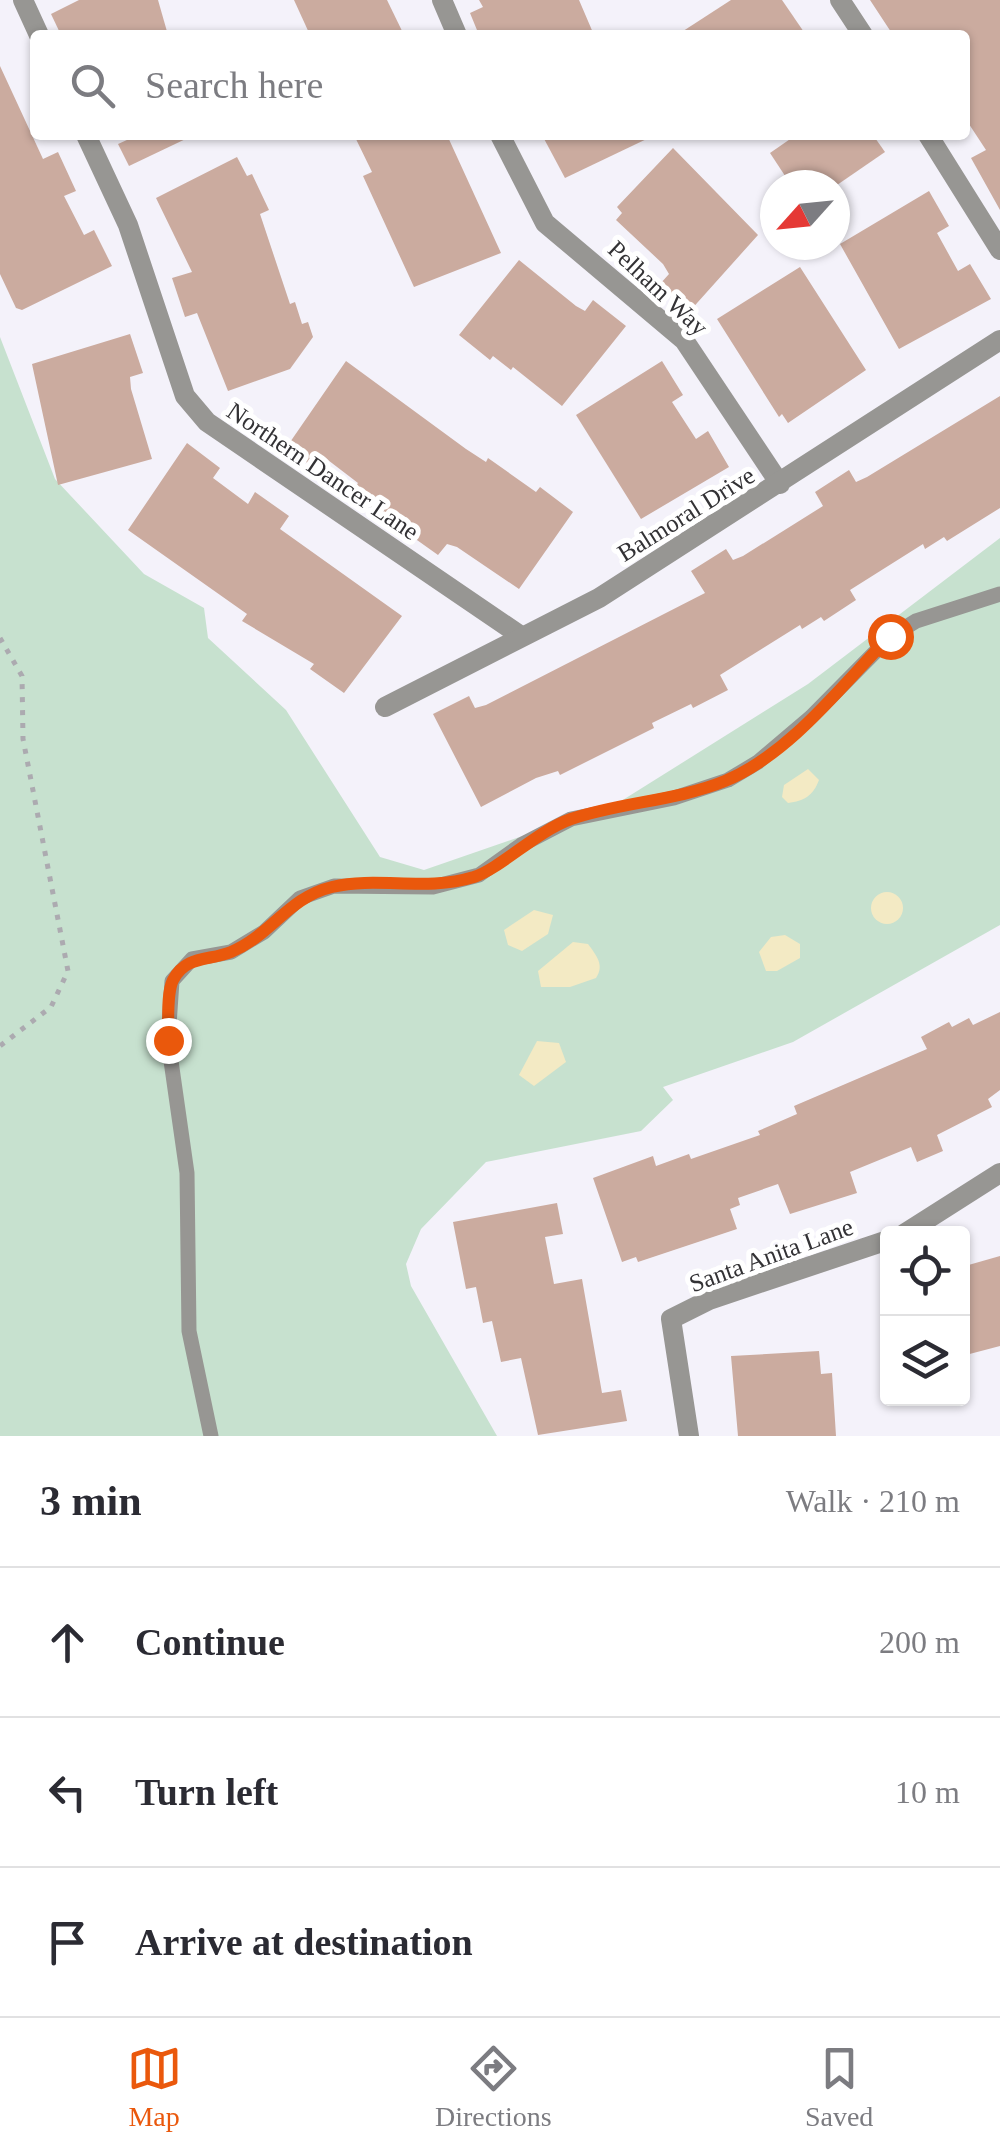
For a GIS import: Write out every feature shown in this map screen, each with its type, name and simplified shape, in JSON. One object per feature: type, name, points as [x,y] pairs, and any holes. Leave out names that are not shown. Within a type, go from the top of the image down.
[{"type":"street","points":[[23,0],[37,30]]},
{"type":"street","points":[[442,0],[456,30]]},
{"type":"street","points":[[840,0],[860,30]]},
{"type":"street","name":"Northern Dancer Lane","points":[[88,140],[128,224],[185,396],[207,422],[520,636]]},
{"type":"street","name":"Pelham Way","points":[[503,140],[545,224],[684,340],[780,484]]},
{"type":"street","points":[[931,140],[1000,250]]},
{"type":"street","name":"Balmoral Drive","points":[[385,708],[600,598],[1000,340]]},
{"type":"street","points":[[917,1226],[1000,1173]]},
{"type":"street","name":"Santa Anita Lane","points":[[688,1436],[672,1319],[709,1300],[880,1243]]},
{"type":"lane","points":[[211,1436],[189,1331],[188,1173],[168,1040],[172,981],[192,959],[230,952],[264,932],[300,898],[334,886],[433,887],[479,875],[520,844],[572,819],[674,798],[728,780],[758,762],[811,717],[890,636],[916,621],[1000,594]]},
{"type":"path","points":[[0,638],[22,676],[22,739],[68,971],[51,1007],[0,1046]]},
{"type":"green space","points":[[0,337],[55,479],[144,574],[204,608],[208,638],[286,710],[380,857],[424,870],[618,803],[808,684],[1000,538],[1000,925],[793,1042],[663,1087],[673,1100],[641,1131],[486,1162],[421,1229],[406,1264],[411,1286],[497,1436],[0,1436]]},
{"type":"sand","points":[[808,769],[819,780],[817,786],[807,797],[788,803],[782,797],[784,785]]},
{"type":"sand","points":[[887,892],[898,897],[903,908],[898,919],[887,924],[876,919],[871,908],[876,897]]},
{"type":"sand","points":[[534,910],[553,915],[548,934],[522,951],[508,945],[504,930]]},
{"type":"sand","points":[[785,935],[800,944],[800,958],[777,971],[766,971],[759,952],[771,937]]},
{"type":"sand","points":[[573,942],[588,944],[594,952],[600,964],[596,978],[570,987],[541,987],[538,971]]},
{"type":"sand","points":[[537,1041],[559,1043],[566,1062],[534,1086],[519,1075]]},
{"type":"building","points":[[79,0],[158,0],[167,30],[59,30],[51,14]]},
{"type":"building","points":[[294,0],[387,0],[402,30],[308,30]]},
{"type":"building","points":[[479,0],[579,0],[592,30],[477,30],[470,13],[483,7]]},
{"type":"building","points":[[731,0],[782,0],[803,30],[685,30]]},
{"type":"building","points":[[870,0],[1000,0],[1000,210],[971,158],[986,150],[970,126],[970,30],[890,30]]},
{"type":"building","points":[[0,66],[30,131],[30,140],[34,140],[43,159],[58,152],[76,191],[64,196],[84,235],[94,230],[112,266],[22,310],[16,308],[0,274]]},
{"type":"building","points":[[127,140],[184,140],[129,166],[118,144]]},
{"type":"building","points":[[356,140],[449,140],[501,253],[414,287],[363,176],[372,172]]},
{"type":"building","points":[[545,140],[645,140],[565,178]]},
{"type":"building","points":[[789,140],[877,140],[885,152],[850,176],[850,170],[781,170],[770,153]]},
{"type":"building","points":[[673,148],[758,235],[689,312],[660,284],[669,274],[663,264],[616,220],[622,213],[617,207]]},
{"type":"building","points":[[237,157],[247,176],[252,174],[269,210],[260,214],[290,304],[295,302],[302,324],[308,322],[313,337],[290,369],[228,391],[197,313],[185,317],[172,278],[192,272],[156,198]]},
{"type":"building","points":[[929,191],[949,226],[937,233],[958,271],[970,264],[991,299],[899,349],[849,260],[850,238]]},
{"type":"building","points":[[519,260],[576,306],[585,311],[593,300],[626,326],[562,406],[513,367],[511,370],[493,356],[490,360],[459,335]]},
{"type":"building","points":[[800,267],[866,370],[788,423],[782,414],[779,417],[717,319]]},
{"type":"building","points":[[130,334],[143,373],[130,377],[131,389],[152,459],[58,485],[32,364]]},
{"type":"building","points":[[346,361],[466,449],[486,462],[488,458],[536,492],[540,487],[573,512],[519,589],[457,547],[447,544],[438,555],[351,493],[358,483],[324,457],[316,469],[286,448]]},
{"type":"building","points":[[662,361],[683,395],[672,402],[696,439],[708,431],[729,467],[641,519],[576,415]]},
{"type":"building","points":[[1000,396],[1000,508],[947,541],[944,537],[925,549],[923,544],[850,590],[856,600],[824,621],[821,617],[802,629],[800,625],[720,675],[728,690],[652,723],[654,728],[560,775],[558,771],[536,778],[481,807],[433,714],[469,696],[475,708],[486,705],[705,593],[691,571],[726,549],[733,560],[743,556],[823,506],[815,492],[849,470],[856,482],[867,477]]},
{"type":"building","points":[[187,443],[220,468],[213,478],[248,504],[255,492],[289,516],[280,529],[402,616],[344,693],[310,669],[314,664],[242,621],[247,614],[128,530]]},
{"type":"building","points":[[1000,1012],[1000,1090],[988,1099],[992,1107],[937,1135],[943,1151],[917,1162],[911,1147],[850,1172],[857,1193],[790,1214],[778,1184],[738,1198],[740,1205],[730,1209],[737,1229],[638,1262],[636,1257],[622,1262],[593,1178],[653,1156],[656,1166],[689,1154],[691,1159],[760,1135],[758,1131],[797,1114],[794,1106],[927,1049],[921,1037],[949,1022],[952,1027],[969,1018],[973,1025]]},
{"type":"building","points":[[557,1203],[563,1234],[545,1237],[554,1284],[582,1279],[602,1393],[621,1390],[627,1421],[538,1435],[521,1358],[501,1362],[492,1321],[483,1323],[476,1287],[466,1289],[453,1222]]},
{"type":"building","points":[[1000,1256],[1000,1346],[970,1354],[970,1316],[970,1265]]},
{"type":"building","points":[[819,1351],[821,1374],[832,1373],[836,1436],[738,1436],[731,1356]]},
{"type":"route","points":[[168,1040],[172,981],[192,959],[230,952],[264,932],[300,898],[334,886],[433,887],[479,875],[520,844],[572,819],[674,798],[728,780],[758,762],[811,717],[890,636]]}]
